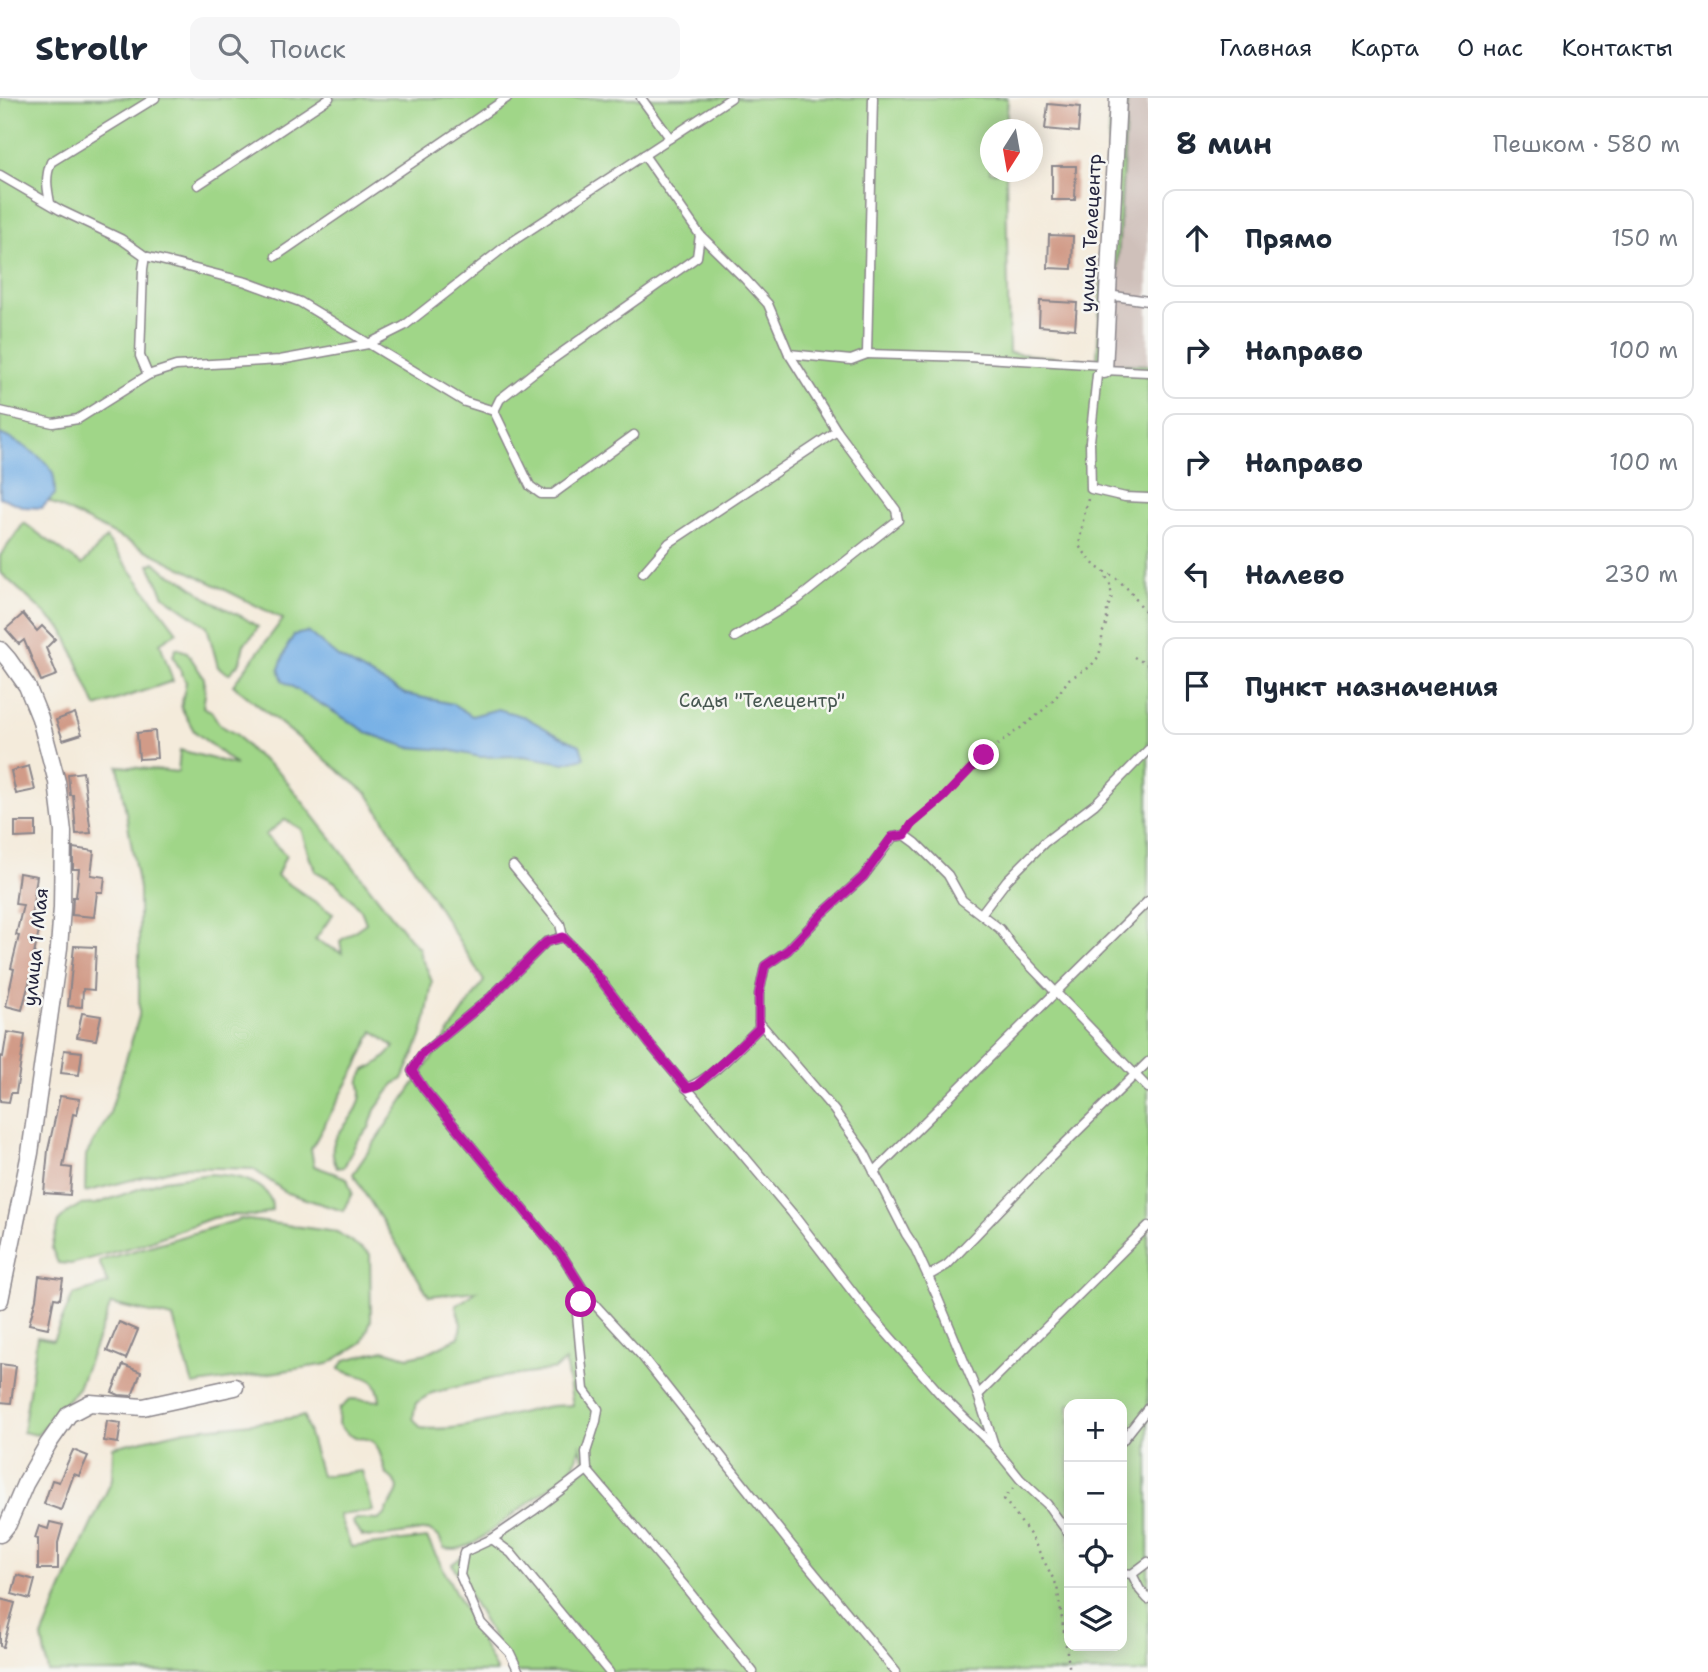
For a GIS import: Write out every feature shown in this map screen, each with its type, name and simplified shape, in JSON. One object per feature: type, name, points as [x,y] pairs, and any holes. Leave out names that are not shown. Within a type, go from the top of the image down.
[{"type":"street","name":"улица Телецентр","points":[[1104,367],[1118,98]]},
{"type":"street","name":"улица 1 Мая","points":[[0,650],[27,686],[40,718],[57,782],[63,832],[59,948],[30,1153],[0,1300]]},
{"type":"street","points":[[0,1534],[8,1524],[47,1444],[69,1414],[90,1403],[143,1407],[234,1387]]},
{"type":"lane","points":[[50,203],[46,182],[51,162],[155,98]]},
{"type":"lane","points":[[198,185],[329,98]]},
{"type":"lane","points":[[276,256],[507,98]]},
{"type":"lane","points":[[642,98],[670,138]]},
{"type":"lane","points":[[0,411],[53,423],[78,419],[148,375],[176,366],[280,360],[368,344],[404,326],[507,245],[731,98]]},
{"type":"lane","points":[[867,354],[873,98]]},
{"type":"lane","points":[[644,155],[700,235],[768,304],[789,354],[837,431],[896,510],[898,520],[798,598],[736,637]]},
{"type":"lane","points":[[0,175],[60,210],[121,239],[145,256],[246,282],[300,302],[465,402],[494,411],[530,486],[541,494],[553,494],[635,435]]},
{"type":"lane","points":[[494,411],[500,399],[533,373],[697,257],[700,235]]},
{"type":"lane","points":[[145,256],[140,356],[148,375]]},
{"type":"lane","points":[[1108,295],[1148,301]]},
{"type":"lane","points":[[789,354],[851,360],[867,354],[969,357],[1148,372]]},
{"type":"lane","points":[[1104,367],[1097,375],[1094,398],[1090,441],[1091,489],[1125,497],[1148,498]]},
{"type":"lane","points":[[643,573],[669,543],[837,431]]},
{"type":"lane","points":[[981,914],[1007,880],[1045,842],[1095,804],[1148,750]]},
{"type":"lane","points":[[687,1088],[697,1085],[759,1028],[759,994],[765,966],[788,950],[863,877],[892,837],[905,835],[948,875],[962,901],[1000,929],[1014,949],[1148,1088]]},
{"type":"lane","points":[[513,866],[560,924],[563,937],[584,958],[649,1043],[792,1213],[868,1312],[942,1396],[1047,1504],[1064,1527]]},
{"type":"lane","points":[[874,1172],[1148,901]]},
{"type":"lane","points":[[563,937],[546,942],[491,997],[422,1054],[412,1071],[563,1257],[588,1297],[642,1356],[792,1546],[896,1672]]},
{"type":"lane","points":[[759,1022],[834,1110],[864,1152],[928,1276],[978,1395],[995,1448]]},
{"type":"lane","points":[[928,1276],[947,1265],[1047,1161],[1148,1062]]},
{"type":"lane","points":[[978,1395],[1148,1226]]},
{"type":"lane","points":[[588,1297],[581,1302],[576,1314],[584,1390],[598,1409],[586,1452],[587,1469],[753,1672]]},
{"type":"lane","points":[[1127,1435],[1148,1408]]},
{"type":"lane","points":[[519,1672],[510,1653],[481,1623],[460,1575],[464,1552],[492,1539],[587,1469]]},
{"type":"lane","points":[[492,1539],[511,1553],[609,1672]]},
{"type":"lane","points":[[1127,1574],[1132,1574],[1148,1562]]},
{"type":"lane","points":[[1132,1574],[1148,1599]]},
{"type":"path","points":[[1091,489],[1079,546],[1096,567],[1115,577],[1129,590],[1148,615]]},
{"type":"path","points":[[905,835],[912,824],[944,797],[984,755],[1044,709],[1069,679],[1090,667],[1099,656],[1112,596],[1104,572]]},
{"type":"path","points":[[1134,657],[1148,665]]},
{"type":"path","points":[[1020,1479],[1004,1500],[1031,1536],[1057,1586],[1070,1672]]},
{"type":"shaded area","points":[[1127,98],[1148,98],[1148,365],[1112,364]]},
{"type":"green space","name":"Сады \"Телецентр\"","points":[[0,98],[1008,98],[1007,119],[980,119],[980,182],[1006,182],[1009,353],[1097,361],[1111,98],[1127,98],[1112,364],[1148,365],[1148,1672],[512,1672],[452,1564],[585,1468],[580,1446],[569,1473],[476,1542],[457,1549],[444,1548],[439,1537],[428,1530],[362,1536],[353,1521],[378,1520],[385,1515],[398,1489],[397,1484],[386,1474],[373,1442],[351,1436],[338,1424],[339,1409],[351,1399],[380,1401],[376,1385],[367,1378],[339,1369],[345,1360],[384,1350],[408,1357],[427,1353],[459,1337],[461,1324],[456,1306],[477,1291],[429,1296],[353,1174],[484,981],[368,794],[233,685],[283,619],[0,477]],"holes":[[[565,1361],[573,1405],[545,1407],[453,1428],[421,1428],[413,1418],[416,1403],[432,1393],[495,1378],[555,1369]]]},
{"type":"green space","points":[[24,523],[82,565],[106,538],[177,632],[160,643],[173,681],[96,707],[64,631],[0,572],[0,556]]},
{"type":"green space","points":[[155,562],[167,573],[181,579],[214,603],[258,627],[244,644],[240,662],[229,674],[218,667],[207,626],[164,596],[149,565]]},
{"type":"green space","points":[[176,648],[187,652],[204,678],[203,707],[211,711],[220,725],[237,735],[251,751],[280,773],[419,948],[432,982],[421,1037],[403,1079],[394,1084],[375,1110],[369,1128],[357,1141],[344,1167],[337,1168],[333,1158],[334,1142],[358,1106],[361,1077],[365,1070],[381,1061],[394,1047],[373,1031],[357,1066],[311,1149],[314,1166],[347,1178],[352,1193],[343,1211],[287,1193],[253,1169],[182,1167],[85,1192],[86,1155],[109,1116],[139,1016],[139,889],[118,766],[178,772],[180,750],[236,765],[194,731],[181,707],[186,682],[173,656]],"holes":[[[285,820],[301,829],[315,871],[335,882],[361,910],[366,923],[340,941],[342,953],[315,940],[333,914],[277,876],[286,855],[265,835]]]},
{"type":"green space","points":[[210,1174],[235,1177],[260,1187],[271,1200],[272,1210],[259,1216],[212,1218],[139,1245],[71,1264],[58,1263],[52,1249],[58,1222],[68,1212],[80,1205],[96,1204],[164,1180]]},
{"type":"green space","points":[[241,1219],[337,1232],[370,1254],[371,1320],[363,1342],[328,1364],[193,1385],[173,1318],[111,1304],[78,1388],[37,1435],[23,1432],[37,1337],[53,1340],[73,1295],[108,1284],[99,1261]]},
{"type":"green space","points":[[304,1416],[321,1476],[362,1471],[373,1511],[339,1515],[351,1547],[427,1538],[497,1672],[48,1672],[42,1637],[112,1480],[113,1447],[186,1430]]},
{"type":"water","points":[[0,434],[36,455],[52,471],[55,494],[42,508],[24,507],[0,497]]},
{"type":"water","points":[[308,632],[338,657],[405,694],[453,704],[472,716],[498,709],[525,717],[580,745],[584,758],[564,763],[523,756],[480,757],[449,750],[407,747],[370,734],[283,681],[279,669],[287,647],[294,635]]},
{"type":"building","points":[[1048,104],[1080,107],[1078,132],[1045,129]]},
{"type":"building","points":[[1052,166],[1076,166],[1075,200],[1052,200]]},
{"type":"building","points":[[1049,235],[1073,236],[1072,269],[1048,268]]},
{"type":"building","points":[[1040,301],[1077,303],[1075,329],[1039,326]]},
{"type":"building","points":[[23,614],[37,631],[42,626],[55,639],[46,648],[57,675],[41,681],[24,640],[19,644],[6,629]]},
{"type":"building","points":[[75,713],[82,734],[63,740],[56,720]]},
{"type":"building","points":[[155,731],[157,758],[139,759],[137,733]]},
{"type":"building","points":[[29,766],[35,790],[16,794],[11,771]]},
{"type":"building","points":[[83,772],[91,833],[76,834],[73,795],[70,795],[68,774]]},
{"type":"building","points":[[15,822],[36,822],[36,837],[15,838]]},
{"type":"building","points":[[73,848],[94,851],[91,875],[105,877],[103,892],[97,892],[94,917],[72,915],[79,869],[73,869]]},
{"type":"building","points":[[19,873],[37,876],[31,919],[41,921],[33,959],[35,960],[22,1010],[6,1006],[23,905],[15,904]]},
{"type":"building","points":[[74,946],[96,947],[94,990],[83,989],[82,1007],[68,1006]]},
{"type":"building","points":[[82,1013],[101,1016],[96,1040],[77,1037]]},
{"type":"building","points":[[7,1032],[25,1035],[16,1093],[11,1093],[9,1102],[0,1101],[0,1056],[3,1057]]},
{"type":"building","points":[[64,1050],[82,1052],[79,1075],[61,1073]]},
{"type":"building","points":[[60,1096],[80,1099],[77,1115],[73,1114],[63,1167],[72,1168],[70,1195],[44,1193],[48,1150]]},
{"type":"building","points":[[39,1276],[63,1279],[60,1299],[54,1298],[48,1328],[29,1324]]},
{"type":"building","points":[[119,1322],[138,1330],[126,1359],[107,1351]]},
{"type":"building","points":[[0,1364],[16,1366],[11,1403],[0,1402]]},
{"type":"building","points":[[123,1365],[141,1372],[132,1396],[112,1392]]},
{"type":"building","points":[[107,1421],[121,1423],[118,1443],[104,1441]]},
{"type":"building","points":[[73,1450],[88,1456],[79,1476],[74,1474],[61,1510],[44,1504],[52,1480],[59,1482]]},
{"type":"building","points":[[50,1522],[63,1525],[58,1543],[58,1569],[38,1569],[38,1539],[35,1538],[39,1526],[48,1529]]},
{"type":"building","points":[[17,1575],[35,1580],[30,1599],[12,1594]]},
{"type":"building","points":[[0,1599],[15,1603],[3,1647],[0,1646]]},
{"type":"route","points":[[581,1302],[588,1297],[563,1257],[412,1071],[422,1054],[491,997],[546,942],[563,937],[584,958],[687,1088],[697,1085],[759,1028],[759,994],[765,966],[788,950],[863,877],[892,837],[905,835],[912,824],[944,797],[984,755]]}]
